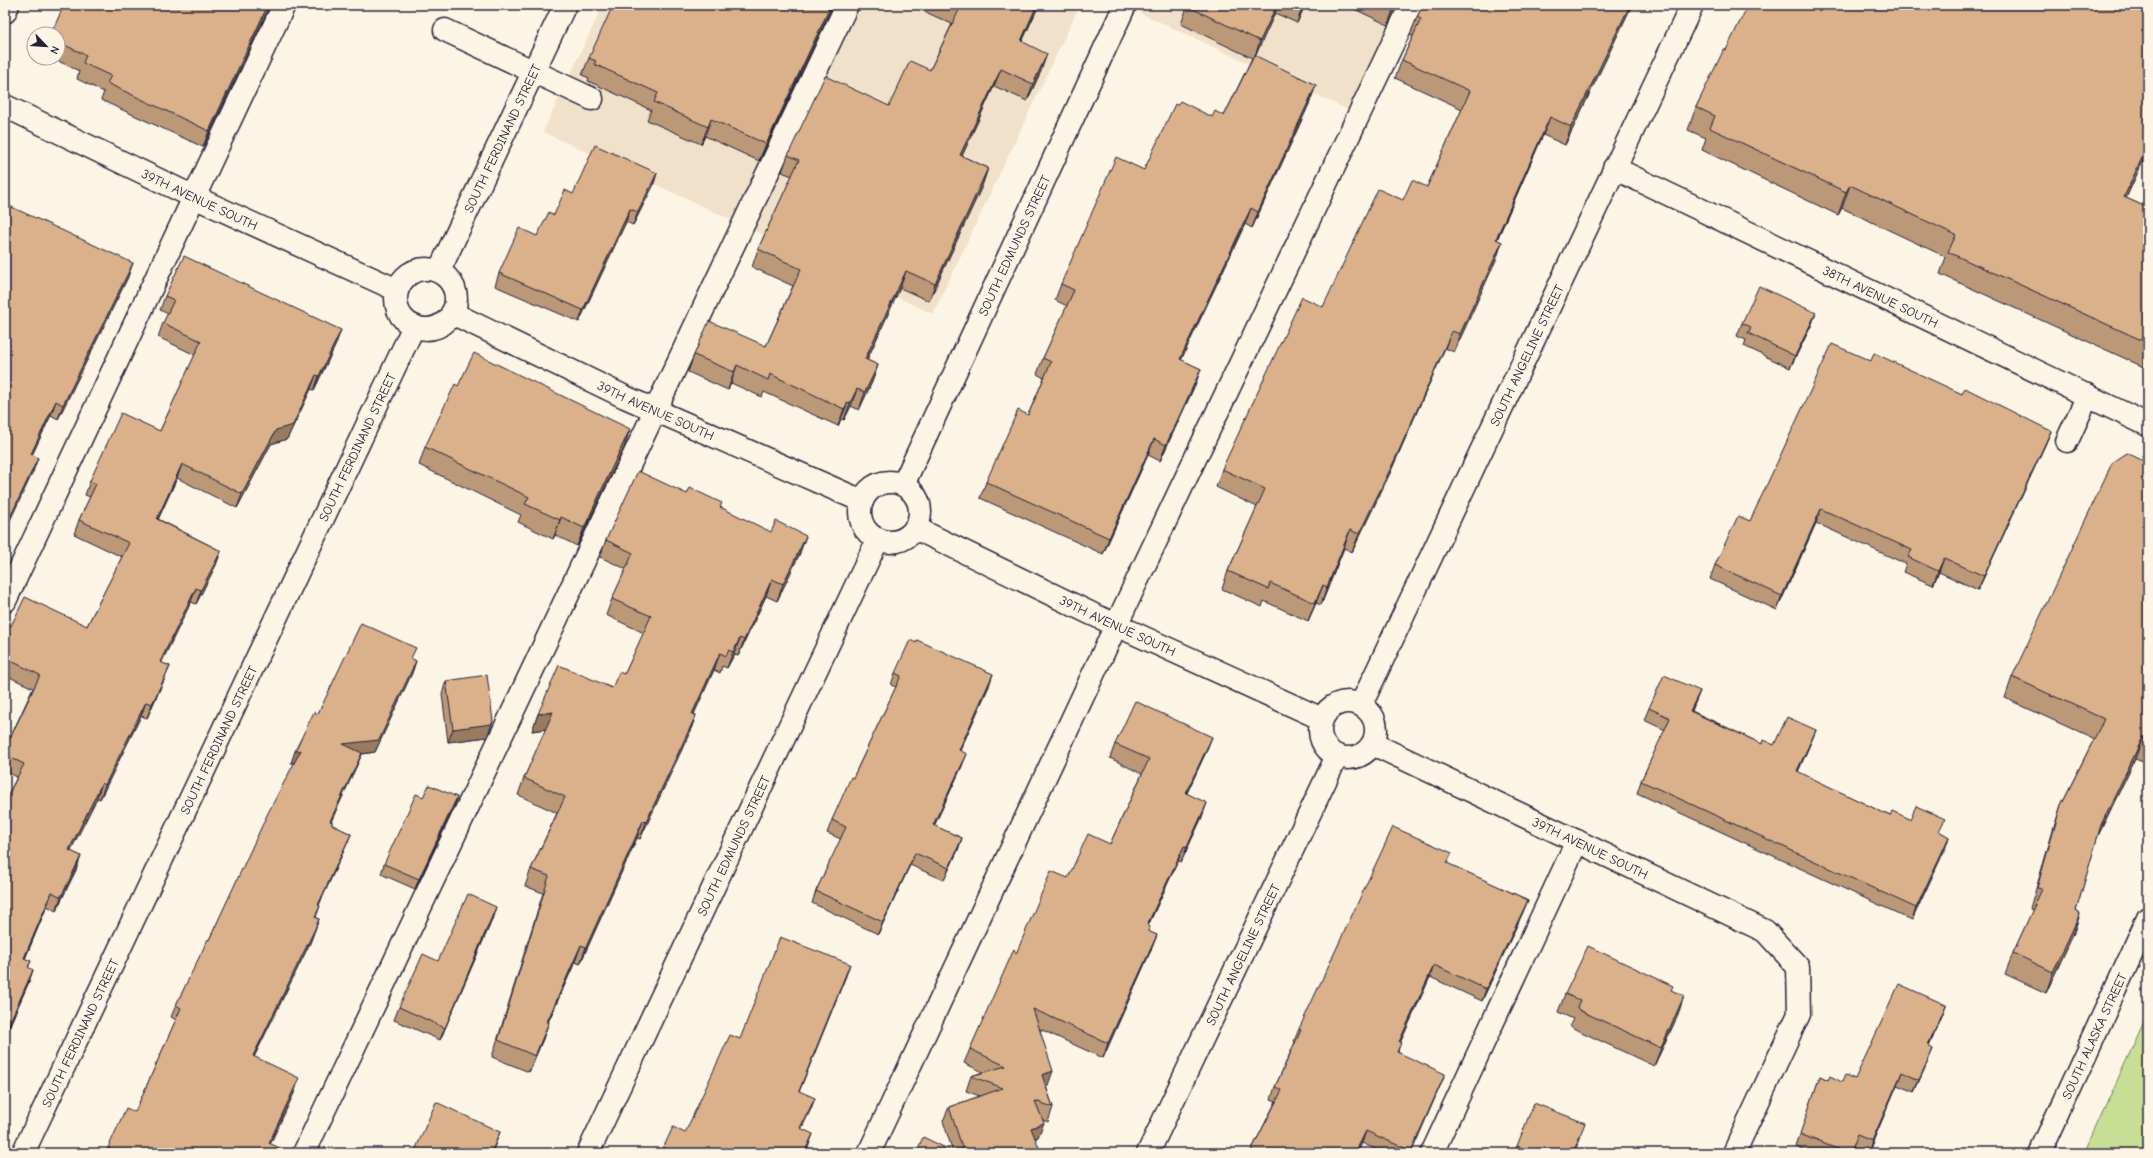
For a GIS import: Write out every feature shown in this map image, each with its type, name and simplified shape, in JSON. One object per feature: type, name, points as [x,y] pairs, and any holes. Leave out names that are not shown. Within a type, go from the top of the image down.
[{"type":"street","points":[[5,12],[8,5]]},
{"type":"street","points":[[5,601],[284,5]]},
{"type":"street","name":"SOUTH FERDINAND STREET","points":[[439,271],[565,5]]},
{"type":"street","points":[[304,1153],[847,5]]},
{"type":"street","name":"SOUTH EDMUNDS STREET","points":[[903,485],[1125,5]]},
{"type":"street","points":[[869,1153],[1116,625],[1411,5]]},
{"type":"street","name":"SOUTH ANGELINE STREET","points":[[1361,704],[1692,5]]},
{"type":"street","points":[[445,30],[592,99]]},
{"type":"street","name":"39TH AVENUE SOUTH","points":[[5,106],[194,197],[397,290]]},
{"type":"street","name":"38TH AVENUE SOUTH","points":[[1614,168],[2148,425]]},
{"type":"street","points":[[426,268],[439,271],[451,282],[455,290],[456,301],[452,313],[447,320],[439,326],[429,329],[414,326],[401,317],[397,308],[395,298],[401,280],[417,269],[426,268]]},
{"type":"street","name":"39TH AVENUE SOUTH","points":[[452,313],[656,411],[862,501]]},
{"type":"street","name":"SOUTH FERDINAND STREET","points":[[23,1153],[414,326]]},
{"type":"street","points":[[2067,441],[2088,396]]},
{"type":"street","points":[[892,482],[903,485],[915,496],[919,505],[920,515],[915,528],[911,534],[892,542],[878,539],[866,530],[861,520],[862,501],[866,493],[882,483],[892,482]]},
{"type":"street","name":"39TH AVENUE SOUTH","points":[[915,528],[1116,625],[1322,719]]},
{"type":"street","name":"SOUTH EDMUNDS STREET","points":[[588,1153],[878,539]]},
{"type":"street","points":[[1348,701],[1361,704],[1371,713],[1376,721],[1377,731],[1373,744],[1362,754],[1353,758],[1337,756],[1327,749],[1322,740],[1320,731],[1322,719],[1331,707],[1338,703],[1348,701]]},
{"type":"street","name":"39TH AVENUE SOUTH","points":[[1373,744],[1765,931],[1798,967],[1799,1014],[1734,1153]]},
{"type":"street","name":"SOUTH ANGELINE STREET","points":[[1148,1153],[1337,756]]},
{"type":"street","points":[[1432,1153],[1577,841]]},
{"type":"street","name":"SOUTH ALASKA STREET","points":[[2040,1153],[2148,918]]},
{"type":"shaded area","points":[[603,5],[1080,5],[933,314],[543,132]]},
{"type":"shaded area","points":[[1123,5],[1405,5],[1355,113]]},
{"type":"green space","points":[[2148,1013],[2148,1153],[2084,1153]]},
{"type":"building","points":[[64,5],[268,5],[209,131],[107,83],[111,76],[83,63],[86,55],[66,46],[66,26],[55,26]]},
{"type":"building","points":[[613,5],[831,5],[766,144],[711,119],[708,127],[654,102],[658,93],[594,64],[596,61],[589,58]]},
{"type":"building","points":[[953,5],[1037,5],[1021,41],[1047,54],[1033,84],[1001,69],[960,155],[988,168],[935,284],[906,271],[865,359],[878,365],[865,392],[857,389],[850,403],[848,402],[844,409],[770,374],[768,380],[737,365],[734,372],[694,355],[709,321],[766,346],[801,269],[758,249],[799,160],[788,155],[825,76],[889,106],[910,61],[930,70],[960,8]]},
{"type":"building","points":[[1277,5],[1260,41],[1187,6]]},
{"type":"building","points":[[1423,5],[1630,5],[1571,127],[1550,117],[1496,239],[1502,242],[1460,334],[1452,331],[1397,455],[1359,534],[1350,530],[1327,587],[1323,585],[1315,603],[1270,583],[1268,589],[1228,571],[1265,489],[1222,469],[1302,297],[1323,307],[1378,189],[1403,200],[1412,180],[1427,187],[1470,91],[1402,60],[1421,19],[1417,17]]},
{"type":"building","points":[[1748,5],[2148,5],[2148,145],[2124,197],[2148,208],[2148,343],[1948,252],[1956,235],[1850,185],[1846,192],[1710,128],[1715,116],[1696,107],[1724,49],[1726,50]]},
{"type":"building","points":[[1254,55],[1316,85],[1258,212],[1251,208],[1180,359],[1201,369],[1166,445],[1154,439],[1109,538],[986,482],[1018,410],[1028,415],[1051,362],[1043,358],[1074,290],[1061,284],[1116,157],[1144,170],[1175,104],[1177,105],[1180,101],[1212,117],[1215,111],[1224,116]]},
{"type":"building","points":[[595,145],[657,173],[638,212],[630,209],[583,310],[499,273],[519,228],[537,236],[549,212],[554,215],[565,190],[573,194]]},
{"type":"building","points":[[5,204],[133,263],[63,405],[56,401],[31,454],[38,458],[5,528]]},
{"type":"building","points":[[184,256],[341,330],[319,376],[316,375],[293,425],[276,430],[242,494],[182,464],[157,519],[221,551],[201,590],[196,588],[160,662],[170,666],[152,704],[146,702],[105,785],[102,783],[69,850],[81,856],[61,897],[52,892],[24,958],[31,961],[28,967],[33,970],[5,1033],[5,801],[24,764],[5,755],[5,749],[40,675],[5,658],[5,623],[11,626],[25,597],[87,626],[129,543],[79,520],[96,484],[90,481],[121,413],[160,431],[201,341],[163,323],[174,300],[165,296]]},
{"type":"building","points":[[1759,286],[1816,313],[1795,356],[1748,333],[1751,327],[1742,323]]},
{"type":"building","points":[[1832,344],[1871,361],[1874,353],[1962,394],[1965,388],[2051,431],[1984,576],[1944,558],[1938,571],[1908,557],[1912,550],[1821,509],[1782,596],[1715,565],[1738,516],[1750,521]]},
{"type":"building","points":[[474,353],[630,429],[584,528],[561,517],[560,520],[525,504],[529,497],[425,447],[455,384],[458,386]]},
{"type":"building","points":[[2127,453],[2148,463],[2148,740],[2143,737],[2101,825],[2076,911],[2080,914],[2053,972],[2013,953],[2042,889],[2037,888],[2061,805],[2104,719],[2012,677],[2112,463]]},
{"type":"building","points":[[638,471],[687,494],[690,488],[722,503],[720,507],[771,532],[776,521],[806,536],[783,584],[772,579],[744,640],[740,638],[733,652],[729,650],[726,656],[720,653],[692,714],[696,715],[646,822],[643,821],[586,947],[581,945],[547,1022],[549,1022],[535,1056],[498,1040],[549,876],[531,869],[565,797],[524,778],[553,712],[538,714],[559,665],[612,688],[619,672],[624,674],[626,671],[651,616],[612,599],[633,553],[606,540]]},
{"type":"building","points":[[361,623],[416,648],[411,658],[416,661],[379,740],[343,744],[362,753],[330,821],[333,822],[331,824],[351,834],[318,905],[320,906],[315,917],[319,919],[314,931],[253,1056],[299,1078],[269,1143],[284,1150],[283,1153],[108,1153],[110,1149],[108,1148],[126,1108],[135,1112],[181,1008],[176,1005],[208,939],[209,940],[268,813],[301,750],[295,751],[314,712],[318,714]]},
{"type":"building","points":[[910,640],[916,643],[917,640],[993,674],[959,750],[967,754],[933,825],[962,838],[949,868],[915,853],[883,922],[816,891],[846,827],[832,820],[851,777],[853,778],[901,676],[895,673]]},
{"type":"building","points":[[487,675],[493,721],[492,724],[453,729],[446,681]]},
{"type":"building","points":[[1664,675],[1700,691],[1690,711],[1762,744],[1763,740],[1774,745],[1787,717],[1816,730],[1797,771],[1890,816],[1892,811],[1910,819],[1916,806],[1945,819],[1939,831],[1949,837],[1916,908],[1641,781],[1670,718],[1649,708]]},
{"type":"building","points":[[1135,701],[1212,737],[1186,793],[1207,803],[1187,847],[1184,846],[1147,925],[1150,927],[1148,931],[1157,935],[1108,1043],[1033,1009],[1053,1071],[1042,1075],[1053,1107],[1035,1101],[1044,1123],[1031,1128],[1041,1153],[964,1153],[949,1107],[1003,1088],[971,1076],[1006,1066],[970,1049],[1014,949],[1016,954],[1051,871],[1068,878],[1088,834],[1110,844],[1149,759],[1115,744]]},
{"type":"building","points":[[429,785],[457,797],[419,879],[384,864],[416,794],[423,797]]},
{"type":"building","points":[[1393,827],[1452,853],[1447,863],[1528,900],[1486,989],[1434,965],[1399,1042],[1401,1043],[1397,1052],[1445,1074],[1411,1151],[1366,1131],[1355,1153],[1250,1153],[1282,1090],[1275,1087],[1301,1030],[1299,1029]]},
{"type":"building","points":[[468,894],[496,907],[445,1028],[399,1007],[423,954],[438,961]]},
{"type":"building","points":[[780,937],[850,964],[799,1091],[815,1098],[800,1128],[813,1134],[804,1153],[661,1153],[673,1127],[685,1133],[730,1035],[740,1039]]},
{"type":"building","points":[[1588,946],[1673,986],[1671,990],[1684,996],[1661,1048],[1579,1010],[1577,1007],[1580,1000],[1565,994]]},
{"type":"building","points":[[1899,984],[1946,1005],[1928,1046],[1933,1049],[1919,1080],[1902,1072],[1872,1141],[1857,1135],[1850,1153],[1800,1134],[1820,1076],[1828,1080],[1830,1076],[1842,1082],[1845,1075],[1855,1079]]},
{"type":"building","points":[[436,1102],[500,1132],[491,1153],[414,1153]]},
{"type":"building","points":[[1534,1103],[1585,1123],[1573,1153],[1536,1153],[1517,1146]]},
{"type":"building","points":[[923,1137],[956,1153],[916,1153]]}]
